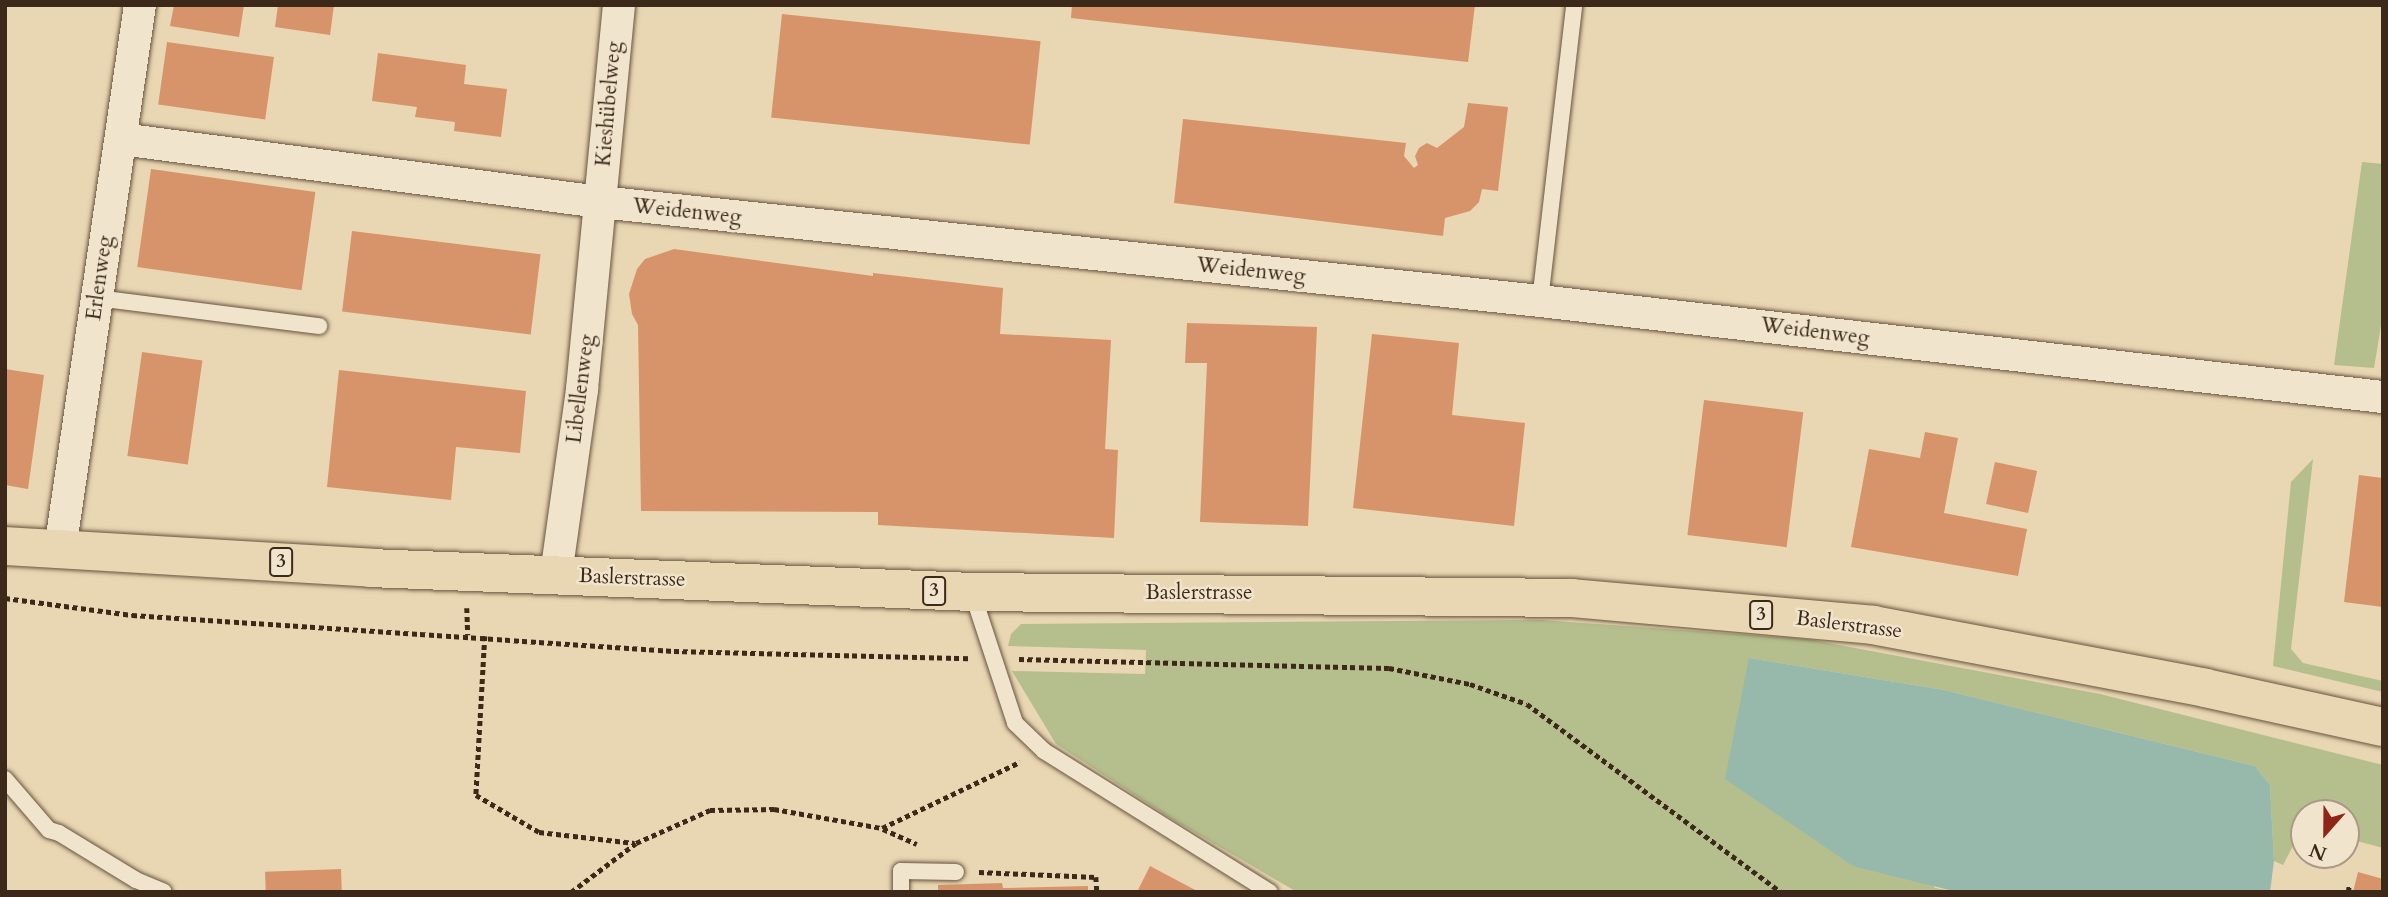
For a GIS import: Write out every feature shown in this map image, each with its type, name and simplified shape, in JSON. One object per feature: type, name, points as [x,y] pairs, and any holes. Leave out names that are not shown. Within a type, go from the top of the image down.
[{"type":"main road","name":"Baslerstrasse","points":[[5,546],[556,575],[972,592],[1572,598],[1873,625],[2206,688],[2383,727]]},
{"type":"street","name":"Erlenweg","points":[[60,550],[140,5]]},
{"type":"street","name":"Kieshübelweg","points":[[600,202],[619,5]]},
{"type":"street","name":"Weidenweg","points":[[121,139],[600,202],[1540,301],[2383,397]]},
{"type":"street","name":"Libellenweg","points":[[556,575],[582,389],[600,202]]},
{"type":"lane","points":[[1540,301],[1574,5]]},
{"type":"lane","points":[[97,298],[319,326]]},
{"type":"lane","points":[[972,592],[991,658],[1015,723],[1044,751],[1270,892]]},
{"type":"lane","points":[[5,779],[49,830],[59,833],[136,880],[164,892]]},
{"type":"lane","points":[[901,892],[901,872],[956,872]]},
{"type":"path","points":[[5,598],[132,615],[485,636],[674,651],[1389,668],[1470,684],[1527,704],[1781,892]]},
{"type":"path","points":[[458,606],[468,608],[468,635]]},
{"type":"path","points":[[485,636],[476,795],[539,832],[636,843]]},
{"type":"path","points":[[571,892],[636,843],[709,810],[774,809],[882,828],[1044,751]]},
{"type":"path","points":[[956,872],[1096,877],[1097,892]]},
{"type":"green space","points":[[2362,162],[2383,164],[2383,313],[2374,368],[2334,365]]},
{"type":"green space","points":[[2313,459],[2291,649],[2303,663],[2383,681],[2383,692],[2273,666],[2291,482]]},
{"type":"green space","points":[[1541,620],[1807,639],[2100,694],[2383,765],[2383,848],[2360,842],[2360,799],[2290,799],[2290,852],[2283,865],[2274,861],[2270,785],[2255,766],[1944,690],[1749,658],[1935,888],[1957,892],[1297,892],[1172,819],[1056,744],[1012,671],[1145,674],[1146,650],[1008,646],[1011,634],[1021,624]]},
{"type":"shaded area","points":[[1749,658],[1944,690],[2255,766],[2270,785],[2274,861],[2270,892],[1957,892],[1853,866],[1725,779]]},
{"type":"building","points":[[174,5],[244,5],[239,37],[170,26]]},
{"type":"building","points":[[278,5],[334,5],[330,35],[275,27]]},
{"type":"building","points":[[1072,5],[1475,5],[1468,62],[1071,18]]},
{"type":"building","points":[[782,14],[1041,41],[1030,145],[771,117]]},
{"type":"building","points":[[167,42],[274,57],[265,119],[158,104]]},
{"type":"building","points":[[378,53],[466,65],[464,84],[507,89],[501,137],[454,131],[455,122],[415,117],[417,107],[372,101]]},
{"type":"building","points":[[1468,103],[1508,107],[1498,191],[1482,189],[1479,202],[1470,211],[1445,218],[1443,236],[1174,203],[1183,119],[1406,143],[1404,156],[1414,168],[1418,165],[1415,156],[1419,148],[1427,143],[1437,148],[1464,127]]},
{"type":"building","points":[[151,169],[315,192],[302,290],[137,267]]},
{"type":"building","points":[[352,231],[541,254],[531,335],[342,311]]},
{"type":"building","points":[[674,249],[873,276],[873,273],[1003,288],[1000,334],[1111,340],[1105,449],[1118,450],[1114,538],[878,525],[878,512],[641,511],[638,325],[632,314],[629,294],[637,269],[645,259]]},
{"type":"building","points":[[1187,323],[1317,327],[1308,526],[1200,522],[1207,363],[1185,363]]},
{"type":"building","points":[[1372,334],[1459,343],[1452,415],[1525,423],[1514,526],[1353,508]]},
{"type":"building","points":[[142,352],[202,360],[188,464],[127,456]]},
{"type":"building","points":[[5,369],[44,375],[28,489],[5,485]]},
{"type":"building","points":[[339,370],[526,391],[520,453],[456,447],[451,500],[327,487]]},
{"type":"building","points":[[1704,400],[1803,412],[1787,547],[1687,535]]},
{"type":"building","points":[[1925,432],[1958,438],[1944,513],[2027,529],[2018,576],[1851,547],[1869,449],[1920,458]]},
{"type":"building","points":[[1995,462],[2037,471],[2028,513],[1986,504]]},
{"type":"building","points":[[2359,475],[2383,478],[2383,607],[2344,602]]},
{"type":"building","points":[[1150,866],[1199,892],[1137,892]]},
{"type":"building","points":[[341,869],[342,892],[266,892],[265,872]]},
{"type":"building","points":[[2358,872],[2383,879],[2383,892],[2353,892]]},
{"type":"building","points":[[1002,883],[1003,888],[1088,886],[1088,892],[938,892],[938,885]]}]
